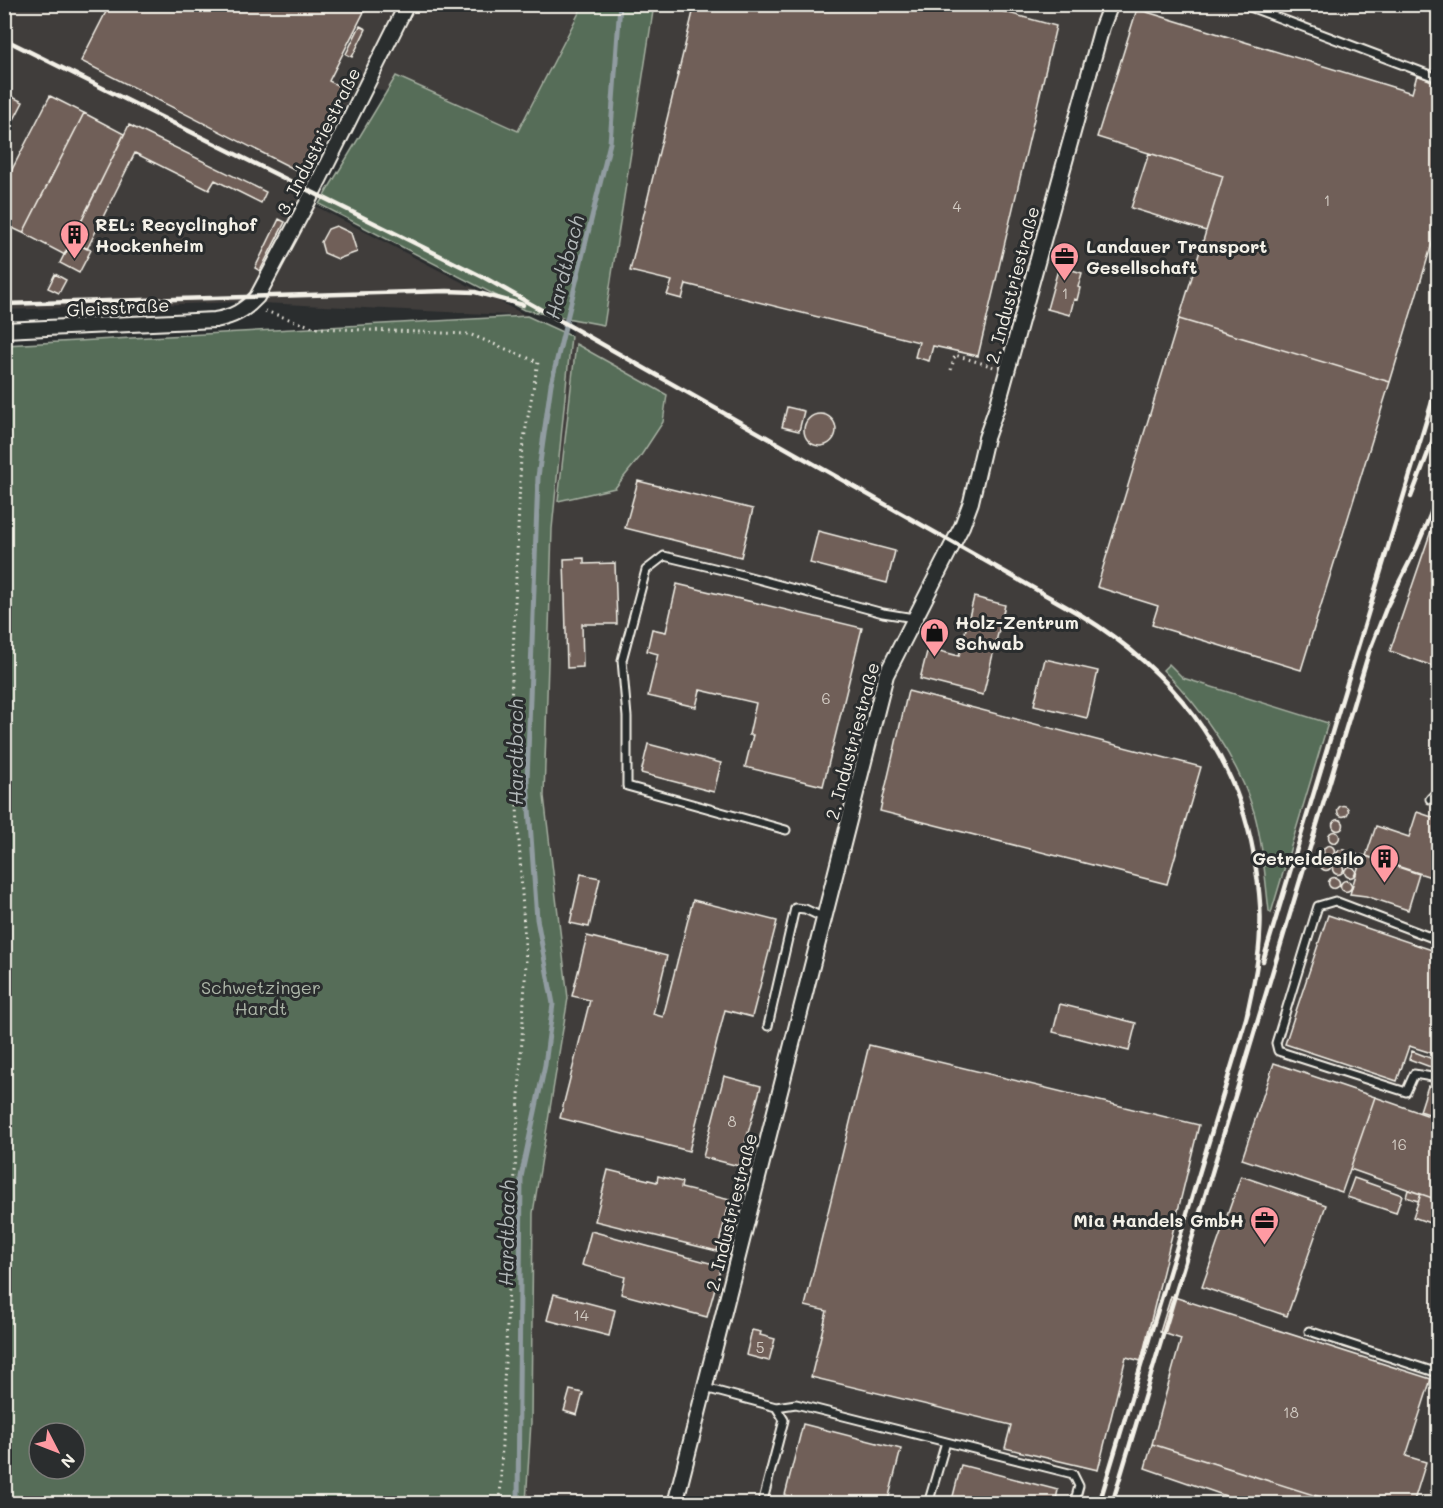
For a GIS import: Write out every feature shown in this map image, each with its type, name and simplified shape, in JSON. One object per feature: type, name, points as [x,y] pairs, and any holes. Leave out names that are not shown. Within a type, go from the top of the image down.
[{"type":"street","name":"3. Industriestraße","points":[[233,316],[249,306],[257,297],[313,192],[407,4]]},
{"type":"street","name":"2. Industriestraße","points":[[675,1503],[886,675],[962,526],[971,501],[986,438],[1007,371],[1102,27],[1111,4]]},
{"type":"street","name":"Gleisstraße","points":[[4,330],[215,320],[233,316]]},
{"type":"lane","points":[[1242,4],[1438,78]]},
{"type":"lane","points":[[786,830],[627,786],[627,717],[622,660],[646,570],[664,556],[883,613],[914,618]]},
{"type":"lane","points":[[1430,799],[1438,791]]},
{"type":"lane","points":[[1438,940],[1335,901],[1318,906],[1276,1043],[1278,1051],[1406,1092],[1414,1074],[1438,1078]]},
{"type":"lane","points":[[768,1026],[795,908],[805,909],[824,918]]},
{"type":"lane","points":[[1309,1331],[1438,1373]]},
{"type":"lane","points":[[705,1388],[776,1407],[796,1404],[1073,1474],[1079,1486],[1074,1503]]},
{"type":"lane","points":[[765,1503],[784,1419],[776,1407]]},
{"type":"lane","points":[[928,1503],[946,1442]]},
{"type":"path","points":[[249,306],[316,328],[469,334],[538,362],[521,455],[511,704],[526,962],[504,1382],[500,1503]]},
{"type":"path","points":[[951,370],[955,355],[1007,371]]},
{"type":"shaded area","points":[[4,5],[605,5],[518,146],[358,81],[298,197],[527,316],[242,302],[5,310]]},
{"type":"shaded area","points":[[622,5],[1438,5],[1438,1503],[526,1504],[531,1422],[533,1213],[568,999],[544,796],[552,529],[571,336],[612,144]]},
{"type":"green space","points":[[583,5],[654,5],[604,325],[524,310],[319,204],[396,76],[518,131]]},
{"type":"green space","name":"Schwetzinger Hardt","points":[[527,316],[571,336],[552,529],[544,796],[568,998],[533,1213],[531,1422],[526,1503],[5,1503],[5,345]]},
{"type":"green space","points":[[576,344],[667,395],[663,422],[640,457],[615,488],[558,501]]},
{"type":"green space","points":[[1169,664],[1183,678],[1328,723],[1271,913],[1260,836],[1254,812],[1239,773],[1205,718],[1163,670]]},
{"type":"building","points":[[110,4],[368,4],[329,81],[343,88],[300,172],[81,61]]},
{"type":"building","points":[[695,4],[975,4],[1056,26],[978,356],[933,346],[929,361],[915,357],[919,342],[686,284],[682,299],[667,295],[672,281],[630,271]]},
{"type":"building","points":[[1137,9],[1412,93],[1417,75],[1438,83],[1438,224],[1390,382],[1179,319],[1223,176],[1097,137]]},
{"type":"building","points":[[360,26],[366,29],[352,57],[346,54]]},
{"type":"building","points":[[4,93],[23,102],[4,139]]},
{"type":"building","points":[[50,96],[84,113],[23,233],[4,224],[4,185]]},
{"type":"building","points":[[84,113],[124,134],[65,255],[23,233]]},
{"type":"building","points":[[129,125],[266,192],[261,203],[215,180],[209,190],[135,153],[87,249],[71,241]]},
{"type":"building","points":[[1149,153],[1223,176],[1206,231],[1131,208]]},
{"type":"building","points":[[279,219],[285,222],[260,271],[255,268]]},
{"type":"building","points":[[336,226],[351,233],[357,252],[338,259],[324,253],[321,242],[328,229]]},
{"type":"building","name":"REL: Recyclinghof Hockenheim","points":[[71,241],[91,250],[79,273],[60,263]]},
{"type":"building","points":[[1059,266],[1082,273],[1077,300],[1074,299],[1070,315],[1047,309]]},
{"type":"building","points":[[55,274],[66,280],[59,293],[48,288]]},
{"type":"building","points":[[1179,319],[1390,382],[1301,670],[1152,625],[1158,606],[1097,587]]},
{"type":"building","points":[[787,407],[804,411],[799,431],[782,427]]},
{"type":"building","points":[[820,414],[831,419],[836,430],[831,441],[820,446],[809,441],[804,430],[809,419]]},
{"type":"building","points":[[638,481],[753,509],[741,557],[625,528]]},
{"type":"building","points":[[1434,522],[1438,523],[1438,668],[1390,651]]},
{"type":"building","points":[[818,531],[895,551],[887,583],[810,563]]},
{"type":"building","points":[[584,558],[584,564],[615,563],[617,624],[582,624],[583,667],[567,668],[564,559]]},
{"type":"building","points":[[677,584],[862,628],[823,786],[745,767],[753,735],[749,735],[756,703],[700,690],[696,707],[648,696],[658,654],[647,651],[652,629],[666,632]]},
{"type":"building","points":[[974,597],[1005,605],[983,695],[920,679],[928,648],[959,656]]},
{"type":"building","points":[[1045,659],[1098,671],[1087,718],[1034,705]]},
{"type":"building","points":[[908,691],[1201,767],[1167,884],[880,811]]},
{"type":"building","points":[[648,744],[721,763],[714,792],[641,773]]},
{"type":"building","points":[[1343,805],[1349,811],[1343,817],[1337,811]]},
{"type":"building","points":[[1417,812],[1438,819],[1438,855],[1431,877],[1366,856],[1376,826],[1409,837]]},
{"type":"building","points":[[1338,819],[1344,825],[1338,831],[1332,825]]},
{"type":"building","points":[[1334,831],[1340,837],[1334,843],[1328,837]]},
{"type":"building","points":[[1329,845],[1335,851],[1329,857],[1323,851]]},
{"type":"building","points":[[1342,849],[1348,855],[1342,861],[1336,855]]},
{"type":"building","points":[[1354,853],[1360,859],[1354,865],[1348,859]]},
{"type":"building","name":"Getreidesilo","points":[[1362,855],[1419,874],[1408,910],[1366,896],[1350,894]]},
{"type":"building","points":[[1326,859],[1332,865],[1326,871],[1320,865]]},
{"type":"building","points":[[1338,863],[1344,869],[1338,875],[1332,869]]},
{"type":"building","points":[[1350,866],[1356,872],[1350,878],[1344,872]]},
{"type":"building","points":[[581,874],[600,878],[589,927],[570,923]]},
{"type":"building","points":[[1334,877],[1340,883],[1334,889],[1328,883]]},
{"type":"building","points":[[1346,880],[1352,886],[1346,892],[1340,886]]},
{"type":"building","points":[[693,900],[777,921],[752,1017],[725,1010],[689,1151],[560,1118],[590,1000],[572,996],[587,936],[667,956],[653,1014],[663,1017]]},
{"type":"building","points":[[1328,915],[1438,952],[1438,1055],[1409,1046],[1397,1081],[1285,1044]]},
{"type":"building","points":[[1060,1004],[1136,1023],[1129,1051],[1053,1032]]},
{"type":"building","points":[[869,1045],[1199,1125],[1141,1361],[1126,1357],[1098,1470],[1005,1448],[1011,1425],[811,1377],[827,1311],[805,1306]]},
{"type":"building","points":[[1412,1051],[1438,1061],[1436,1069],[1409,1059]]},
{"type":"building","points":[[1274,1063],[1375,1097],[1342,1192],[1242,1159]]},
{"type":"building","points":[[724,1076],[761,1086],[739,1166],[703,1157]]},
{"type":"building","points":[[1428,1086],[1438,1089],[1438,1117],[1420,1111]]},
{"type":"building","points":[[1375,1097],[1438,1119],[1438,1200],[1350,1169]]},
{"type":"building","points":[[608,1170],[657,1182],[658,1176],[682,1182],[681,1188],[730,1200],[717,1251],[595,1221]]},
{"type":"building","points":[[1241,1176],[1326,1205],[1287,1316],[1202,1287]]},
{"type":"building","points":[[1354,1178],[1402,1195],[1396,1213],[1347,1197]]},
{"type":"building","points":[[1408,1190],[1421,1194],[1418,1201],[1406,1197]]},
{"type":"building","points":[[1421,1194],[1438,1200],[1438,1226],[1413,1217]]},
{"type":"building","points":[[591,1231],[721,1266],[707,1317],[621,1294],[625,1277],[582,1265]]},
{"type":"building","points":[[554,1294],[615,1310],[609,1336],[547,1320]]},
{"type":"building","points":[[1171,1296],[1431,1379],[1406,1456],[1426,1462],[1413,1504],[1342,1504],[1152,1444],[1181,1339],[1160,1332]]},
{"type":"building","points":[[752,1330],[775,1339],[769,1361],[746,1355]]},
{"type":"building","points":[[570,1390],[583,1393],[577,1415],[564,1411]]},
{"type":"building","points":[[803,1424],[901,1449],[887,1504],[816,1504],[785,1495]]},
{"type":"building","points":[[1152,1444],[1342,1504],[1249,1504],[1145,1468]]},
{"type":"building","points":[[961,1465],[1058,1490],[1055,1504],[951,1504]]},
{"type":"waterway","name":"Hardtbach","points":[[518,1504],[521,1177],[545,1065],[553,1004],[537,919],[527,781],[538,477],[551,384],[610,143],[620,4]]},
{"type":"railway","points":[[4,39],[485,278],[1081,615],[1113,637],[1170,687],[1194,716],[1215,747],[1232,781],[1245,817],[1254,856],[1260,914],[1258,955],[1246,1019]]},
{"type":"railway","points":[[4,304],[447,291],[475,292],[523,305]]},
{"type":"railway","points":[[1263,961],[1438,382]]},
{"type":"railway","points":[[1411,497],[1438,427]]},
{"type":"railway","points":[[1112,1504],[1369,652],[1387,606],[1417,547],[1438,496]]},
{"type":"railway","points":[[1099,1504],[1248,1012]]},
{"type":"place","name":"REL: Recyclinghof Hockenheim","points":[[74,260]]},
{"type":"place","name":"Landauer Transport Gesellschaft","points":[[1065,282]]},
{"type":"place","name":"Holz-Zentrum Schwab","points":[[934,658]]},
{"type":"place","name":"Getreidesilo","points":[[1385,884]]},
{"type":"place","name":"Mia Handels GmbH","points":[[1265,1246]]}]
